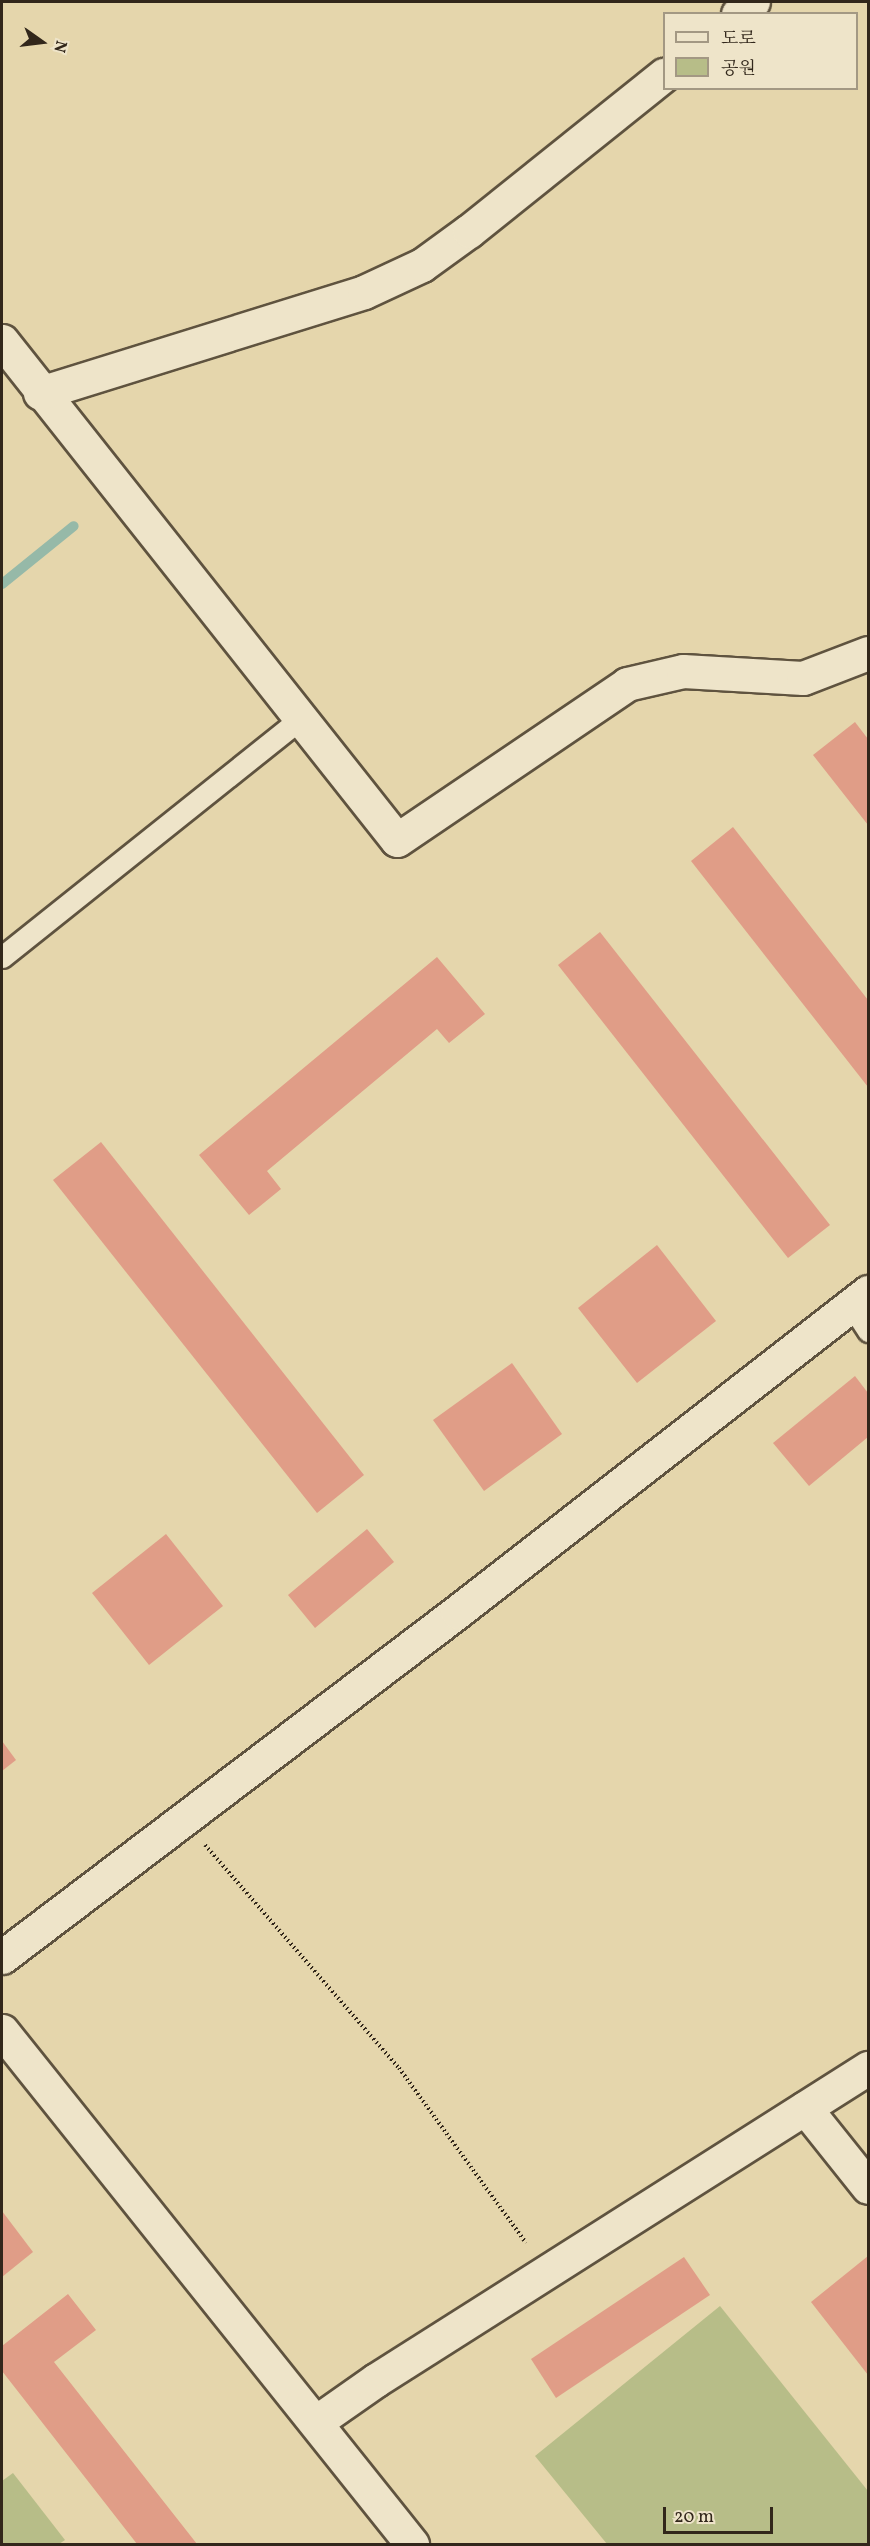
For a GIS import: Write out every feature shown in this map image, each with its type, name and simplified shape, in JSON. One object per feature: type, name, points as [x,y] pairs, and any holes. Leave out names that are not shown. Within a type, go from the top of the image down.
[{"type":"street","points":[[740,12],[753,2]]},
{"type":"street","points":[[40,393],[364,292],[422,265],[469,231],[663,76]]},
{"type":"street","points":[[2,341],[40,393],[397,840],[627,684],[683,671],[803,678],[868,653]]},
{"type":"street","points":[[2,1957],[457,1612],[863,1310]]},
{"type":"street","points":[[2,2031],[412,2544]]},
{"type":"street","points":[[316,2422],[545,2272],[868,2068]]},
{"type":"street","points":[[805,2108],[868,2187]]},
{"type":"lane","points":[[2,957],[301,718]]},
{"type":"path","points":[[183,1820],[399,2068],[545,2272]]},
{"type":"green space","points":[[720,2306],[868,2491],[868,2544],[607,2544],[535,2456]]},
{"type":"green space","points":[[13,2473],[65,2540],[59,2544],[2,2544],[2,2481]]},
{"type":"building","points":[[855,722],[868,739],[868,825],[813,755]]},
{"type":"building","points":[[733,827],[868,1000],[868,1087],[691,861]]},
{"type":"building","points":[[600,932],[830,1225],[788,1258],[558,965]]},
{"type":"building","points":[[437,957],[485,1014],[449,1043],[437,1029],[267,1171],[281,1189],[249,1215],[199,1155]]},
{"type":"building","points":[[101,1142],[364,1475],[317,1513],[53,1180]]},
{"type":"building","points":[[657,1245],[716,1321],[637,1383],[578,1308]]},
{"type":"building","points":[[512,1363],[562,1434],[484,1491],[433,1420]]},
{"type":"building","points":[[855,1376],[868,1393],[868,1437],[809,1486],[773,1443]]},
{"type":"building","points":[[367,1529],[394,1562],[315,1628],[288,1595]]},
{"type":"building","points":[[166,1534],[223,1606],[149,1665],[92,1593]]},
{"type":"building","points":[[2,1741],[16,1760],[2,1771]]},
{"type":"building","points":[[2,2211],[33,2252],[2,2277]]},
{"type":"building","points":[[868,2256],[868,2375],[811,2302]]},
{"type":"building","points":[[684,2257],[710,2295],[556,2398],[531,2359]]},
{"type":"building","points":[[68,2294],[96,2330],[54,2362],[197,2544],[137,2544],[2,2371],[2,2346]]},
{"type":"waterway","points":[[2,584],[74,526]]}]
